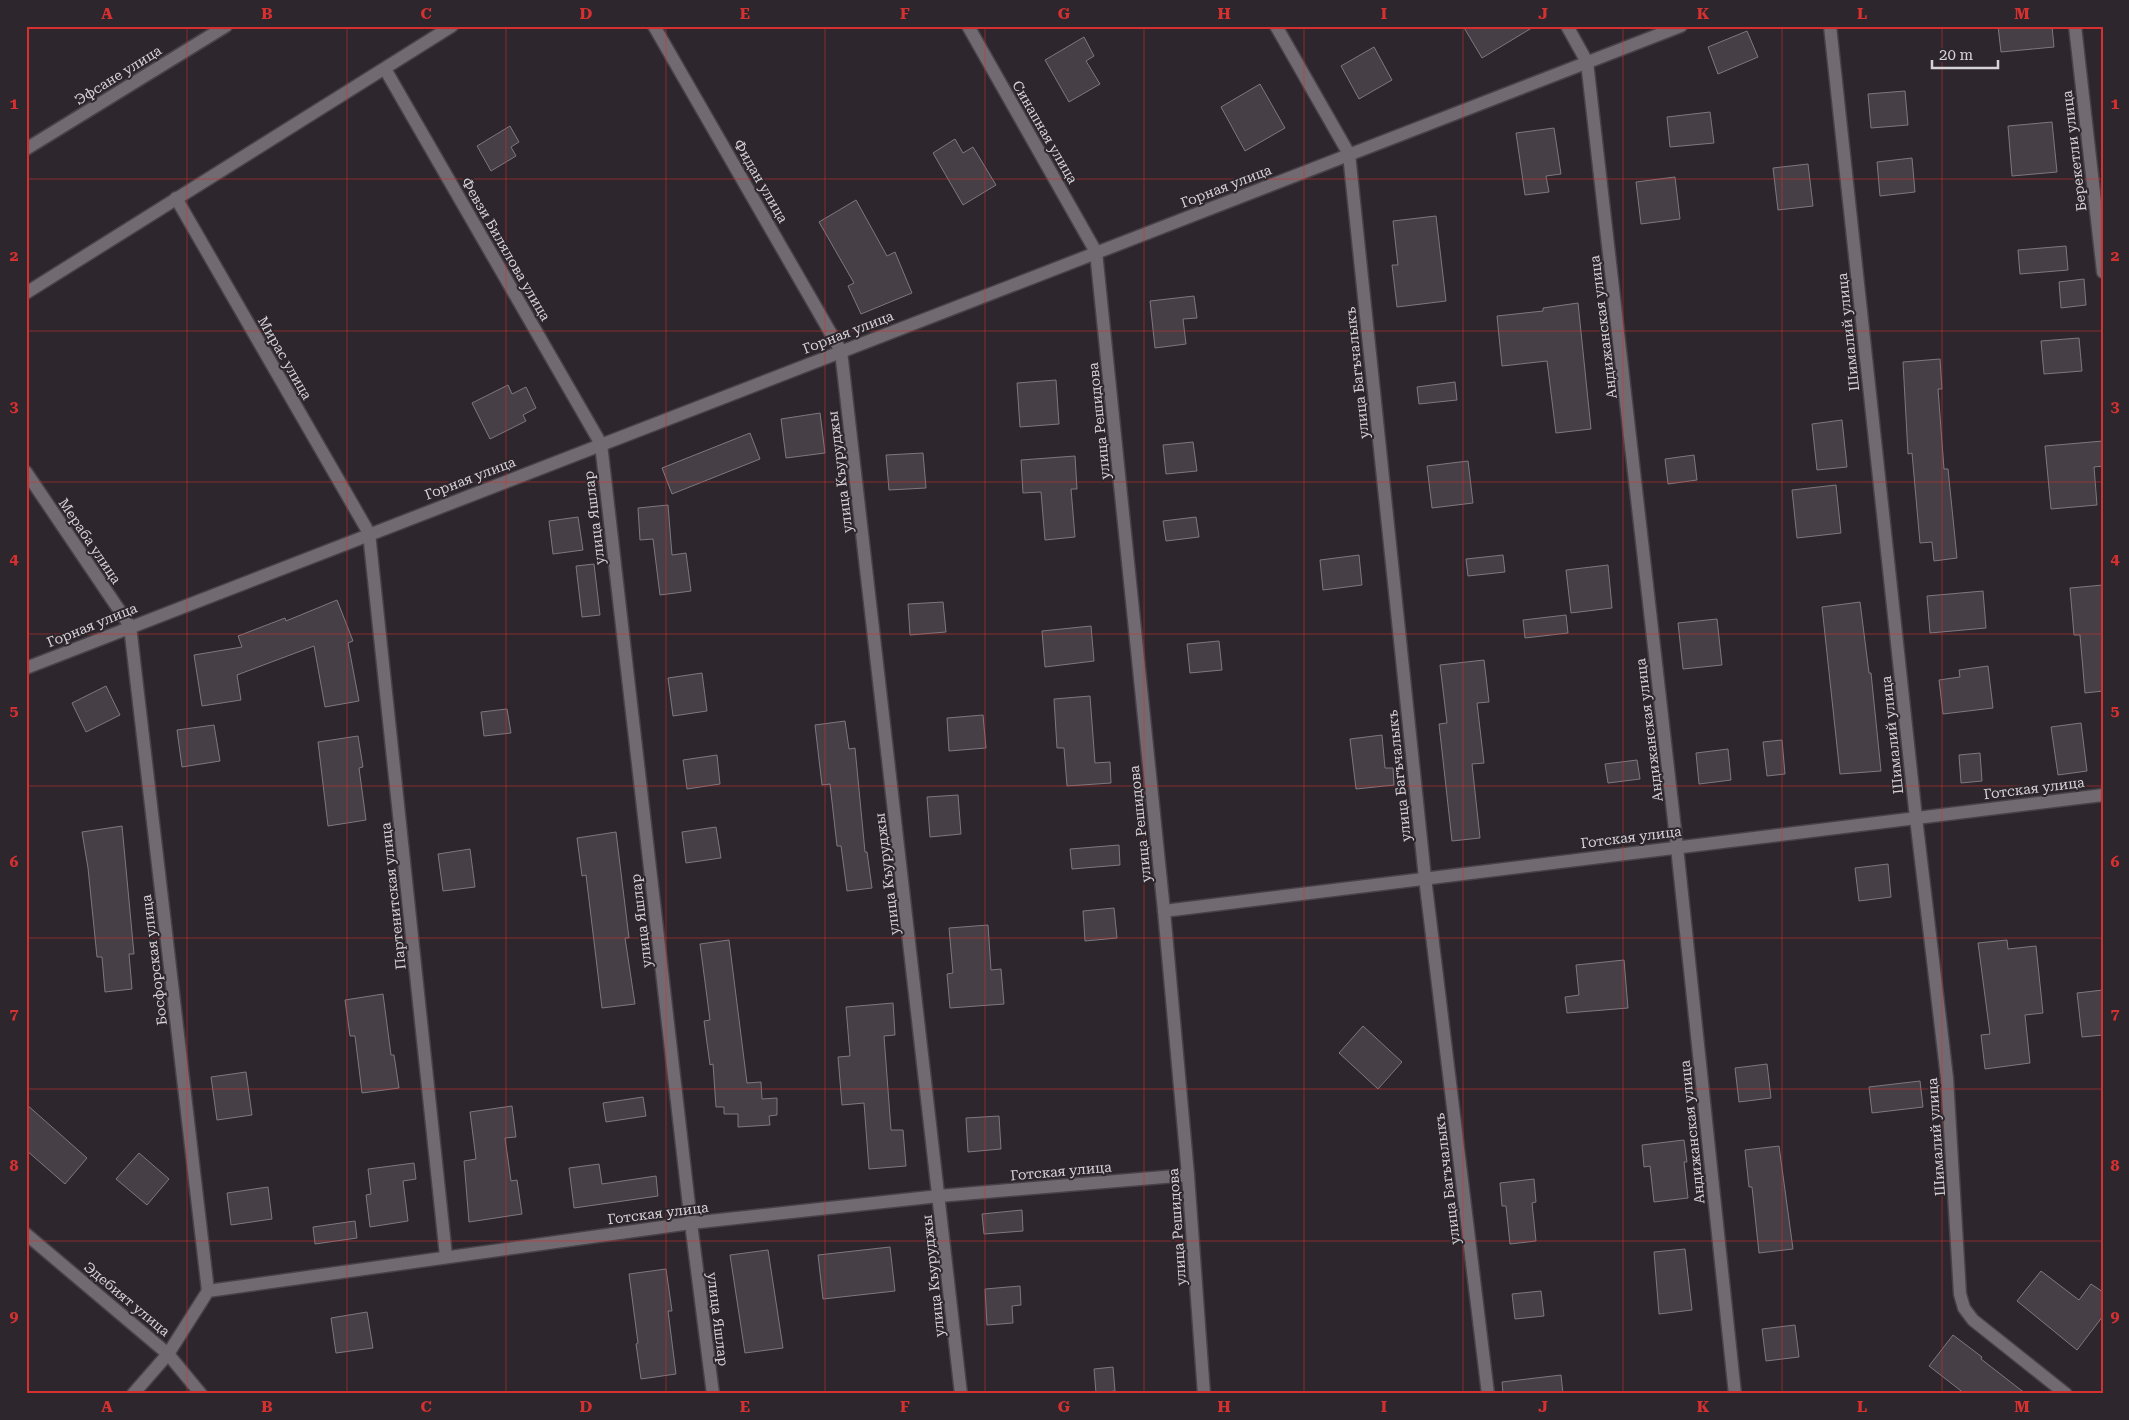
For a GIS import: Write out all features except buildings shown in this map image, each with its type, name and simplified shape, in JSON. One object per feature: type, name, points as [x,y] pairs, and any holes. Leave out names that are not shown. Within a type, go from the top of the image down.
[{"type":"street","name":"Эфсане улица","points":[[26,149],[226,26]]},
{"type":"street","points":[[26,293],[452,26]]},
{"type":"street","name":"Фидан улица","points":[[654,26],[841,351]]},
{"type":"street","name":"Синапная улица","points":[[968,26],[1096,252]]},
{"type":"street","points":[[1276,26],[1350,154]]},
{"type":"street","points":[[1567,26],[1587,62]]},
{"type":"street","name":"Горная улица","points":[[26,668],[369,533],[1681,26]]},
{"type":"street","name":"Шималий улица","points":[[1830,26],[1916,818],[1947,1078],[1960,1294],[1964,1308],[1972,1320],[2066,1394]]},
{"type":"street","name":"Берекетли улица","points":[[2075,26],[2103,272]]},
{"type":"street","name":"Андижанская улица","points":[[1587,62],[1677,847],[1735,1394]]},
{"type":"street","name":"Февзи Билялова улица","points":[[384,69],[601,444]]},
{"type":"street","name":"улица Багъчалыкъ","points":[[1350,154],[1425,878],[1488,1394]]},
{"type":"street","name":"Мирас улица","points":[[176,198],[369,533]]},
{"type":"street","name":"улица Решидова","points":[[1096,252],[1164,911],[1188,1175],[1204,1394]]},
{"type":"street","name":"улица Къуруджы","points":[[841,351],[961,1394]]},
{"type":"street","name":"улица Яшлар","points":[[601,444],[690,1223],[713,1394]]},
{"type":"street","name":"Мераба улица","points":[[26,472],[130,626]]},
{"type":"street","name":"Партенитская улица","points":[[369,533],[446,1256]]},
{"type":"street","name":"Босфорская улица","points":[[130,626],[208,1291]]},
{"type":"street","name":"Готская улица","points":[[1164,911],[2103,795]]},
{"type":"street","name":"Готская улица","points":[[208,1291],[690,1223],[939,1196],[1188,1175]]},
{"type":"street","name":"Эдебият улица","points":[[26,1234],[168,1354],[201,1394]]},
{"type":"street","points":[[133,1394],[168,1354],[208,1291]]}]
